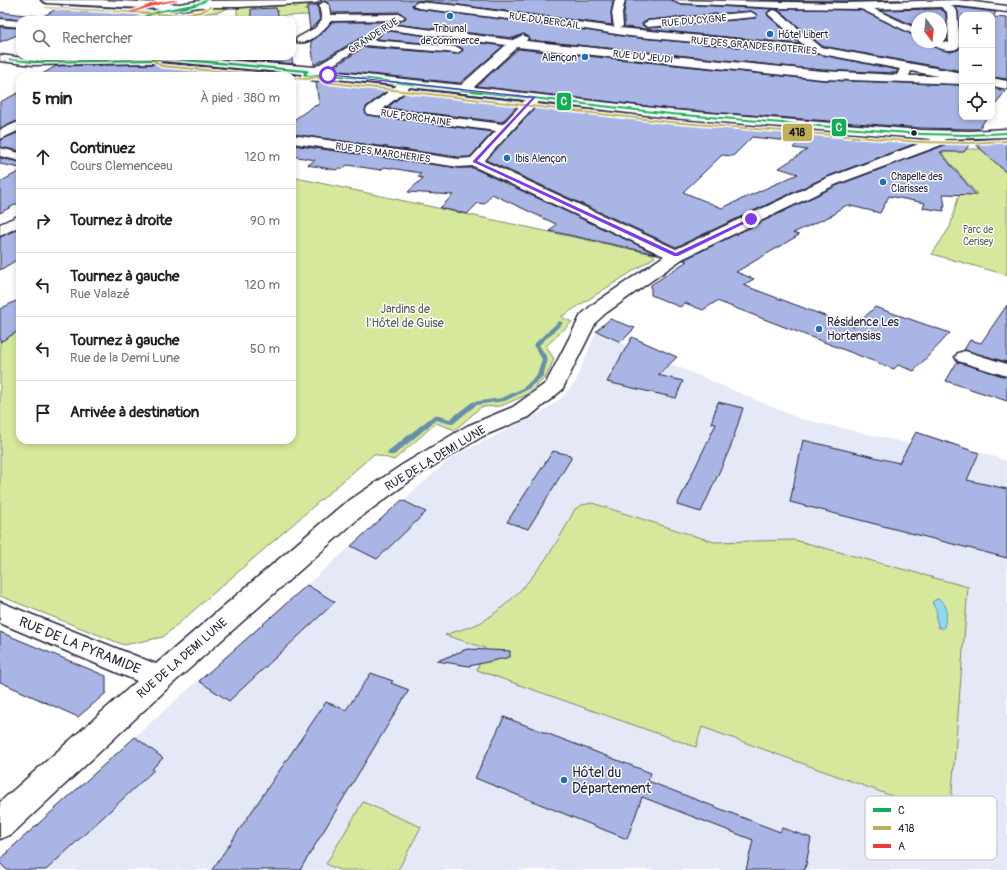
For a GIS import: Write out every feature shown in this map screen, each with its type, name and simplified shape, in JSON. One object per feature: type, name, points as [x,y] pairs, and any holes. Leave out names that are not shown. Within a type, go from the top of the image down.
[{"type":"street","points":[[46,0],[179,7]]},
{"type":"street","points":[[618,26],[616,13],[620,0]]},
{"type":"street","points":[[678,0],[868,4],[942,2],[1007,9]]},
{"type":"street","points":[[148,16],[203,2],[239,4],[320,1],[326,8],[328,18],[319,30],[301,40]]},
{"type":"street","points":[[942,2],[952,11],[959,49],[947,46]]},
{"type":"street","name":"RUE DU BERCAIL","points":[[422,3],[601,28]]},
{"type":"street","name":"GRANDE RUE","points":[[322,72],[362,42],[422,3]]},
{"type":"street","points":[[779,3],[774,9],[773,13],[817,50]]},
{"type":"street","points":[[868,4],[911,29]]},
{"type":"street","name":"RUE DU CYGNE","points":[[601,28],[773,13]]},
{"type":"street","name":"RUE DU JEUDI","points":[[328,18],[393,22],[406,30],[515,43],[822,75],[959,80]]},
{"type":"street","points":[[464,89],[515,43],[549,21]]},
{"type":"street","points":[[0,22],[16,24]]},
{"type":"street","name":"RUE DES GRANDES POTERIES","points":[[601,28],[629,33],[817,50],[959,76]]},
{"type":"street","points":[[362,42],[470,51]]},
{"type":"street","points":[[486,53],[502,55]]},
{"type":"street","points":[[3,60],[16,57]]},
{"type":"street","points":[[3,60],[33,62],[91,60]]},
{"type":"street","points":[[126,72],[146,60]]},
{"type":"street","points":[[190,60],[307,73],[316,76],[322,72],[671,114],[937,134],[969,135],[1007,133]]},
{"type":"street","points":[[901,79],[907,67]]},
{"type":"street","points":[[296,81],[307,73]]},
{"type":"street","name":"RUE PORCHAINE","points":[[407,83],[372,111],[506,128]]},
{"type":"street","points":[[995,83],[1007,85]]},
{"type":"street","points":[[534,98],[475,162],[676,255]]},
{"type":"street","points":[[0,135],[16,127]]},
{"type":"street","name":"RUE DE LA DEMI LUNE","points":[[0,823],[160,678],[350,512],[410,470],[475,431],[521,412],[555,386],[588,320],[599,309],[676,255],[832,181],[939,141],[937,134]]},
{"type":"street","name":"RUE DES MARCHERIES","points":[[296,140],[459,163],[475,162]]},
{"type":"street","points":[[0,152],[16,156]]},
{"type":"street","points":[[0,230],[16,222]]},
{"type":"street","points":[[965,357],[1007,370]]},
{"type":"street","name":"RUE DE LA PYRAMIDE","points":[[0,612],[160,678]]},
{"type":"shaded area","points":[[596,332],[798,418],[911,444],[916,431],[1007,461],[1007,870],[0,870],[0,858],[158,716],[451,458],[542,412],[561,398],[575,383]]},
{"type":"green space","points":[[315,4],[315,6],[308,6],[308,9],[304,10],[308,10],[309,15],[237,16],[237,8],[294,5],[294,7],[298,7],[298,5]]},
{"type":"green space","points":[[231,5],[231,7],[219,12],[183,15],[189,8]]},
{"type":"green space","name":"Parc de Cerisey","points":[[950,149],[985,149],[993,160],[1007,174],[1007,275],[932,254],[950,227],[959,194],[977,194],[941,152]]},
{"type":"green space","name":"Jardins de l'Hôtel de Guise","points":[[296,178],[653,254],[655,257],[561,317],[572,322],[546,346],[554,359],[546,377],[526,395],[501,406],[481,407],[455,430],[436,423],[394,460],[374,454],[163,637],[124,645],[0,596],[0,342],[16,332],[16,444],[296,444]]},
{"type":"green space","points":[[592,503],[714,542],[795,540],[968,587],[952,796],[892,796],[702,727],[696,747],[477,670],[485,648],[445,635],[471,627],[485,620],[513,598],[526,585],[548,556],[575,509],[582,505]]},
{"type":"green space","points":[[363,802],[421,827],[398,870],[339,870],[326,864]]},
{"type":"water","points":[[937,599],[946,607],[944,628],[939,628],[936,619],[937,612],[932,602]]},
{"type":"building","points":[[324,0],[613,0],[611,13],[612,25],[451,4],[418,1],[412,6],[418,9],[566,27],[629,37],[817,54],[898,70],[896,73],[822,70],[529,40],[529,37],[524,34],[513,38],[386,23],[381,24],[380,28],[382,30],[503,46],[460,83],[330,70],[364,47],[457,54],[463,49],[457,46],[377,39],[381,34],[374,30],[314,65],[311,41],[322,33],[332,22],[400,22],[406,18],[400,12],[332,13],[330,5]]},
{"type":"building","points":[[626,0],[672,0],[678,4],[771,9],[767,13],[768,16],[800,44],[624,27]],"holes":[[[751,11],[757,15],[755,18],[648,28],[642,25],[648,20]]]},
{"type":"building","points":[[759,0],[901,0],[845,2]]},
{"type":"building","points":[[317,4],[320,20],[310,29],[307,6],[315,6]]},
{"type":"building","points":[[63,5],[176,11],[174,16],[44,16]]},
{"type":"building","points":[[955,7],[996,12],[995,14],[995,12],[959,12],[959,23],[958,11]]},
{"type":"building","points":[[276,8],[279,16],[251,16],[251,9]]},
{"type":"building","points":[[777,9],[861,10],[911,34],[911,48],[936,48],[950,52],[959,49],[959,70],[822,46]]},
{"type":"building","points":[[940,9],[944,12],[911,12],[911,24],[880,10]]},
{"type":"building","points":[[0,12],[34,16],[16,16],[16,20],[0,18]]},
{"type":"building","points":[[995,17],[1007,18],[1007,79],[995,77]]},
{"type":"building","points":[[0,27],[16,28],[16,36],[0,42]]},
{"type":"building","points":[[518,49],[822,80],[959,85],[959,120],[985,120],[979,129],[921,128],[671,109],[477,86]]},
{"type":"building","points":[[245,60],[292,60],[293,64]]},
{"type":"building","points":[[163,63],[263,72],[46,72],[56,66]]},
{"type":"building","points":[[326,80],[393,86],[366,107],[365,111],[367,115],[493,132],[470,157],[459,157],[296,135],[296,118],[314,106],[319,105],[316,82]]},
{"type":"building","points":[[410,89],[522,101],[502,122],[387,108]]},
{"type":"building","points":[[995,89],[1005,91],[995,106]]},
{"type":"building","points":[[16,94],[16,122],[0,128],[0,102]]},
{"type":"building","points":[[539,104],[671,120],[925,140],[826,177],[676,247],[486,160]],"holes":[[[752,137],[798,142],[793,148],[807,150],[779,168],[798,174],[722,208],[683,192],[722,155],[733,156]]]},
{"type":"building","points":[[16,134],[16,150],[0,147],[0,140]]},
{"type":"building","points":[[1007,139],[1007,173],[972,141],[964,152],[940,152],[976,195],[943,194],[945,207],[943,207],[944,211],[923,208],[925,203],[889,196],[880,213],[847,205],[836,211],[835,214],[793,233],[799,235],[736,272],[754,279],[743,285],[854,327],[875,307],[950,333],[914,371],[898,365],[894,369],[717,301],[703,310],[685,303],[680,307],[651,295],[651,285],[687,261],[683,260],[838,185],[945,145],[947,140]]},
{"type":"building","points":[[296,146],[459,168],[473,168],[657,254],[550,231],[556,224],[492,194],[484,204],[478,203],[467,214],[440,208],[453,195],[408,192],[423,178],[418,177],[421,173],[384,167],[381,170],[347,165],[336,170],[308,165],[315,160],[296,157]]},
{"type":"building","points":[[0,158],[16,161],[16,167],[0,164]]},
{"type":"building","points":[[16,173],[16,204],[0,213],[0,182]]},
{"type":"building","points":[[16,230],[16,260],[0,270],[0,237]]},
{"type":"building","points":[[16,301],[16,332],[0,342],[0,309]]},
{"type":"building","points":[[1007,305],[1007,362],[964,350],[970,340],[981,343]]},
{"type":"building","points":[[610,319],[635,328],[621,342],[596,331]]},
{"type":"building","points":[[632,337],[677,357],[658,375],[683,381],[676,398],[607,382]]},
{"type":"building","points":[[957,362],[1007,377],[1007,401],[946,381]]},
{"type":"building","points":[[718,402],[743,408],[731,446],[701,512],[677,505],[716,424],[711,423]]},
{"type":"building","points":[[916,432],[979,453],[967,480],[1007,489],[1007,558],[790,502],[803,440],[899,463]]},
{"type":"building","points":[[553,451],[570,455],[570,457],[572,457],[528,529],[507,522]]},
{"type":"building","points":[[402,500],[426,512],[377,559],[351,546]]},
{"type":"building","points":[[307,585],[335,602],[229,701],[199,681]]},
{"type":"building","points":[[0,632],[106,676],[106,693],[78,717],[0,682]]},
{"type":"building","points":[[467,649],[510,651],[510,657],[469,666],[437,661]]},
{"type":"building","points":[[371,673],[393,681],[391,683],[409,690],[300,870],[212,870],[326,702],[346,710]]},
{"type":"building","name":"Hôtel du Département","points":[[504,717],[651,773],[648,781],[780,832],[782,828],[811,838],[805,870],[746,870],[753,840],[642,797],[627,839],[475,778]]},
{"type":"building","points":[[135,737],[163,758],[152,769],[154,770],[46,870],[7,870],[0,863],[0,859],[9,852],[8,851]]},
{"type":"waterway","points":[[391,453],[435,417],[451,422],[474,403],[503,400],[525,389],[540,376],[545,359],[536,345],[560,323]]},
{"type":"transit line","name":"A","points":[[131,12],[155,4],[178,0]]},
{"type":"transit line","name":"C","points":[[146,16],[158,12],[199,4],[207,0]]},
{"type":"transit line","name":"418","points":[[46,8],[179,15],[201,12],[211,7]]},
{"type":"transit line","name":"C","points":[[10,60],[33,62],[153,60]]},
{"type":"transit line","name":"418","points":[[156,60],[161,66],[228,72]]},
{"type":"transit line","name":"C","points":[[185,60],[307,71],[304,74],[309,76],[325,74],[671,114],[921,134],[969,135],[1007,133]]},
{"type":"transit line","name":"418","points":[[296,78],[307,79],[318,77],[324,82],[670,122],[920,142],[969,143],[1007,141]]},
{"type":"place","name":"Tribunal de commerce","points":[[450,16]]},
{"type":"place","name":"Hôtel Libert","points":[[770,34]]},
{"type":"place","name":"Alençon","points":[[585,57]]},
{"type":"place","name":"Ibis Alençon","points":[[507,158]]},
{"type":"place","name":"Chapelle des Clarisses","points":[[883,182]]},
{"type":"place","name":"Résidence Les Hortensias","points":[[819,329]]},
{"type":"place","name":"Hôtel du Département","points":[[564,780]]},
{"type":"route","points":[[328,75],[534,98],[475,162],[676,255],[751,219]]}]
